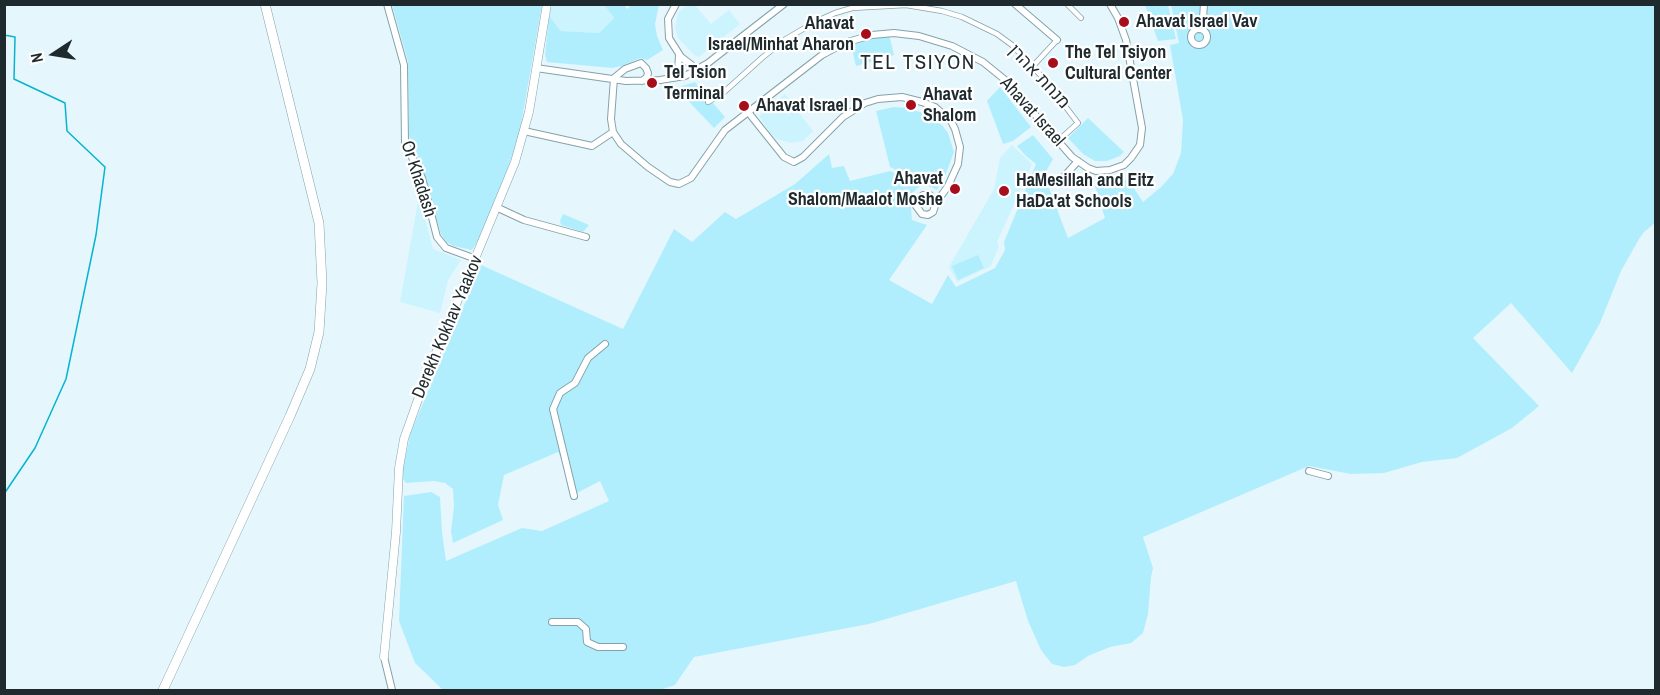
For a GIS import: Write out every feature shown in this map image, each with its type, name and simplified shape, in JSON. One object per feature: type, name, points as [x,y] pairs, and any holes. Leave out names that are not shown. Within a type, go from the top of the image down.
[{"type":"main road","points":[[163,690],[291,416],[310,369],[319,332],[322,283],[319,223],[265,4]]},
{"type":"street","name":"Or Khadash","points":[[387,4],[404,65],[405,143],[422,178],[437,237],[447,248],[476,259]]},
{"type":"street","name":"Derekh Kokhav Yaakov","points":[[384,657],[396,532],[399,468],[404,440],[426,377],[515,162],[524,131],[547,4]]},
{"type":"street","points":[[676,4],[670,13],[667,26],[669,38],[680,55],[698,70]]},
{"type":"street","points":[[536,68],[626,81],[685,76],[698,70],[784,4]]},
{"type":"street","points":[[1015,4],[1057,40],[1033,66]]},
{"type":"street","points":[[1067,4],[1081,18]]},
{"type":"street","name":"Ahavat Israel","points":[[613,132],[621,144],[648,167],[670,182],[679,184],[691,178],[725,130],[811,62],[834,47],[872,35],[906,34],[935,39],[983,62],[1004,79],[1078,161],[1096,171],[1117,168],[1136,152],[1142,138],[1142,119],[1126,40],[1110,4]]},
{"type":"street","points":[[1201,30],[1204,4]]},
{"type":"street","name":"מנחת אהרן","points":[[708,102],[723,93],[786,39],[835,13],[863,7],[906,5],[962,17],[997,34],[1033,66],[1068,107],[1078,123],[1058,141]]},
{"type":"street","points":[[669,79],[678,71],[680,55]]},
{"type":"street","points":[[524,131],[592,146],[613,132],[611,118],[614,78],[625,69],[641,63],[648,74],[642,81]]},
{"type":"street","points":[[748,112],[784,157],[794,162],[803,157],[843,117],[865,103],[890,97],[902,97],[935,107],[951,121],[958,138],[960,155],[958,164],[944,191],[935,200]]},
{"type":"street","points":[[1060,181],[1078,161]]},
{"type":"street","points":[[496,207],[524,220],[586,237]]},
{"type":"street","points":[[574,496],[553,409],[560,393],[575,383],[588,358],[605,344]]},
{"type":"street","points":[[1309,471],[1328,476]]},
{"type":"street","points":[[552,622],[578,622],[586,629],[587,642],[598,647],[623,647]]},
{"type":"street","points":[[384,657],[392,690]]},
{"type":"shaded area","points":[[603,4],[614,18],[599,33],[561,31],[549,16],[552,5]]},
{"type":"shaded area","points":[[392,5],[542,5],[519,136],[497,198],[481,236],[472,250],[446,242],[441,234],[424,178],[414,156],[409,135],[408,62]]},
{"type":"shaded area","points":[[604,5],[624,5],[627,9],[632,5],[659,5],[655,24],[663,50],[647,60],[640,58],[612,68],[547,62],[545,55],[549,16],[561,31],[599,33],[614,18]]},
{"type":"shaded area","points":[[687,5],[695,5],[711,24],[729,10],[740,24],[699,57],[694,55],[678,38],[675,27],[678,13]]},
{"type":"shaded area","points":[[1145,5],[1168,5],[1176,39],[1158,41]]},
{"type":"shaded area","points":[[1171,5],[1655,5],[1655,223],[1639,239],[1621,271],[1600,323],[1572,373],[1511,303],[1473,338],[1539,406],[1512,428],[1457,458],[1422,462],[1384,473],[1351,474],[1309,466],[1143,537],[1153,568],[1148,614],[1143,633],[1131,643],[1110,647],[1088,656],[1075,665],[1064,667],[1052,664],[1041,650],[1028,621],[1016,581],[869,624],[694,657],[675,685],[660,690],[443,690],[415,663],[399,621],[404,496],[431,492],[440,497],[446,561],[522,528],[542,531],[609,501],[600,481],[577,493],[558,452],[504,475],[498,505],[503,520],[453,543],[451,531],[454,507],[453,489],[445,483],[434,481],[406,483],[401,476],[411,432],[481,265],[623,329],[674,229],[692,242],[725,212],[736,219],[795,184],[829,154],[832,168],[844,166],[850,181],[890,171],[921,185],[910,195],[912,220],[927,225],[889,280],[932,304],[948,275],[956,287],[995,268],[1005,250],[1004,242],[1036,164],[1017,146],[1033,135],[1053,159],[1044,175],[1068,238],[1105,218],[1095,186],[1117,184],[1128,179],[1143,202],[1173,174],[1181,153],[1183,120],[1170,45],[1179,43]]},
{"type":"shaded area","points":[[889,34],[894,55],[856,66],[851,45]]},
{"type":"shaded area","points":[[695,82],[725,117],[714,128],[676,88]]},
{"type":"shaded area","points":[[1000,87],[1031,127],[1013,141],[1003,144],[987,101]]},
{"type":"shaded area","points":[[785,94],[813,131],[803,141],[790,143],[777,139],[759,116]]},
{"type":"shaded area","points":[[894,107],[927,114],[942,125],[948,133],[954,152],[937,190],[890,167],[876,111]]},
{"type":"shaded area","points":[[1088,118],[1124,152],[1120,156],[1107,161],[1095,161],[1083,154],[1068,138]]},
{"type":"shaded area","points":[[1012,145],[1032,164],[997,242],[999,246],[991,266],[957,282],[949,267],[994,189],[1000,158]]},
{"type":"shaded area","points":[[419,196],[433,249],[461,260],[448,280],[440,313],[400,302]]},
{"type":"shaded area","points":[[563,214],[589,225],[583,232],[561,225]]},
{"type":"shaded area","points":[[978,255],[984,268],[958,280],[952,266]]},
{"type":"waterway","points":[[4,35],[15,37],[14,79],[65,103],[67,131],[105,167],[96,235],[66,379],[35,448],[4,494]]},
{"type":"place","name":"Ahavat Israel Vav","points":[[1124,22]]},
{"type":"place","name":"Ahavat Israel/Minhat Aharon","points":[[866,34]]},
{"type":"place","name":"The Tel Tsiyon Cultural Center","points":[[1053,63]]},
{"type":"place","name":"Tel Tsion Terminal","points":[[652,83]]},
{"type":"place","name":"Ahavat Shalom","points":[[911,105]]},
{"type":"place","name":"Ahavat Israel D","points":[[744,106]]},
{"type":"place","name":"Ahavat Shalom/Maalot Moshe","points":[[955,189]]},
{"type":"place","name":"HaMesillah and Eitz HaDa'at Schools","points":[[1004,191]]},
{"type":"district","name":"TEL TSIYON","points":[[918,63]]}]
